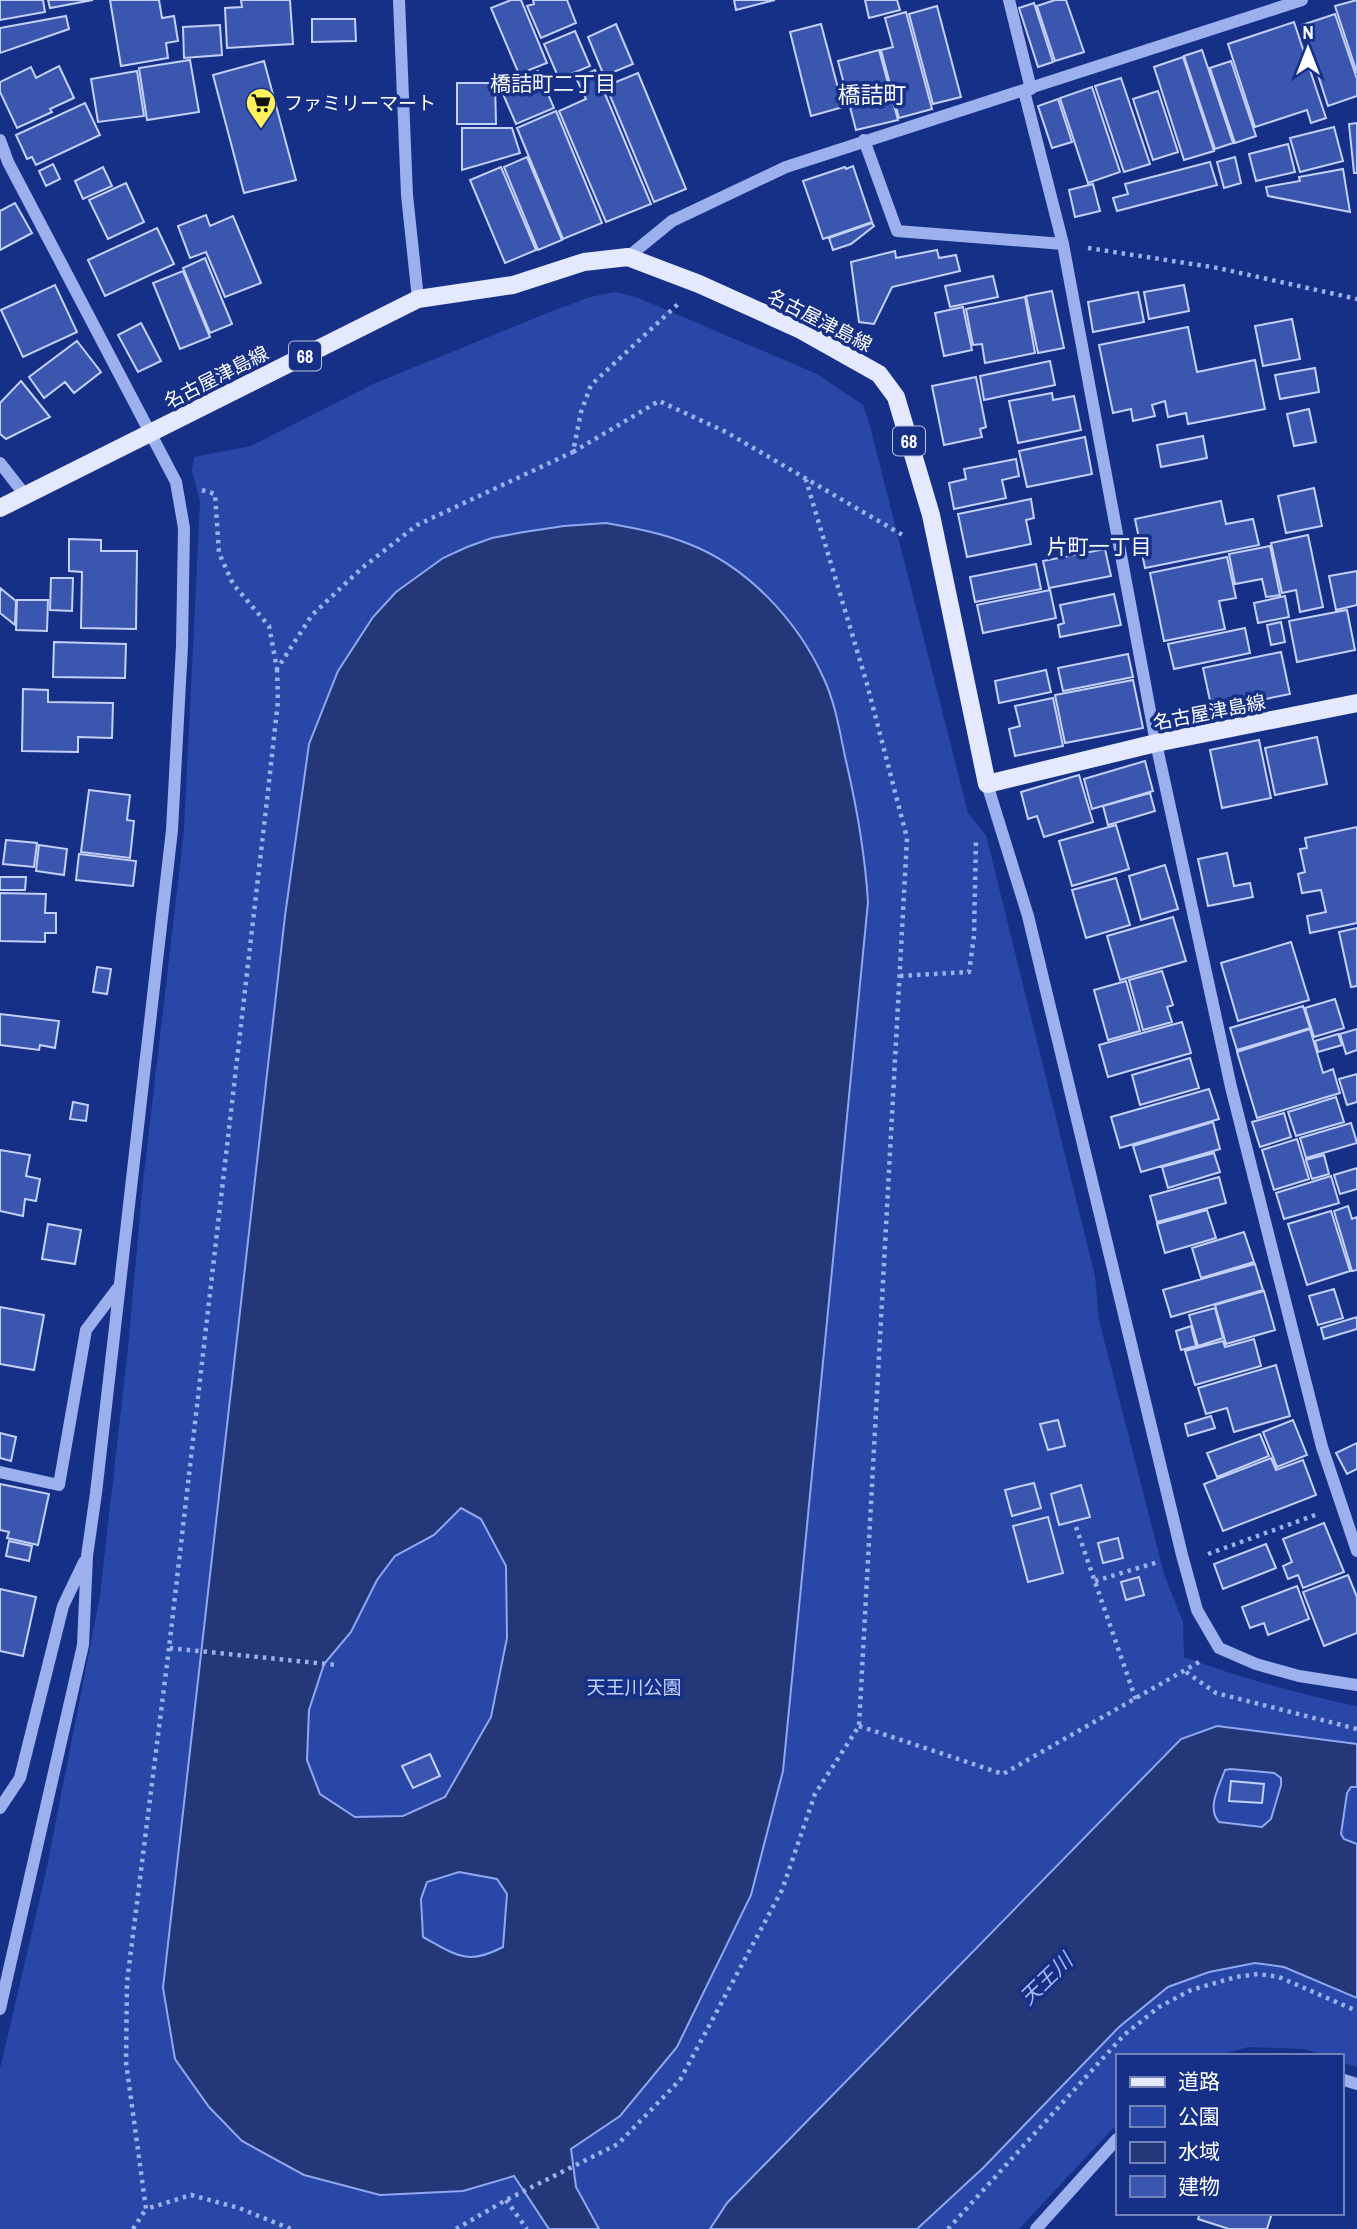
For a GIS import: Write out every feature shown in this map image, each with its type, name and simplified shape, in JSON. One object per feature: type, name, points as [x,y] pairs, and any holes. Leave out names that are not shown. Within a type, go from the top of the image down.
[{"type":"main road","name":"名古屋津島線","points":[[0,508],[418,299],[513,285],[584,262],[628,257],[699,284],[799,329],[878,374],[896,397],[931,515],[987,783],[1156,743],[1357,703]]},
{"type":"street","points":[[399,0],[407,195],[418,299]]},
{"type":"street","points":[[1009,0],[1063,244],[1156,743],[1231,1087],[1322,1447],[1357,1551]]},
{"type":"street","points":[[628,257],[672,222],[786,167],[1302,0]]},
{"type":"street","points":[[0,140],[8,162],[176,482],[184,528],[182,646],[172,830],[87,1556],[83,1645],[0,2009]]},
{"type":"street","points":[[864,140],[897,231],[1063,244]]},
{"type":"street","points":[[0,463],[25,495]]},
{"type":"street","points":[[987,783],[1028,916],[1197,1610],[1219,1647],[1255,1664],[1298,1676],[1357,1685]]},
{"type":"street","points":[[0,1472],[59,1485],[86,1329],[118,1287]]},
{"type":"street","points":[[0,1808],[20,1777],[63,1606],[87,1556]]},
{"type":"street","points":[[1036,2229],[1116,2139]]},
{"type":"path","points":[[1063,244],[1218,268],[1357,299]]},
{"type":"path","points":[[573,452],[580,412],[591,385],[699,284]]},
{"type":"path","points":[[277,669],[312,615],[362,568],[417,525],[573,452],[659,401],[726,432],[940,557]]},
{"type":"path","points":[[456,2229],[506,2200],[618,2144],[680,2080],[782,1890],[815,1794],[859,1726],[907,838],[867,684],[806,480]]},
{"type":"path","points":[[146,2209],[126,2062],[127,1982],[169,1648],[278,701],[277,669],[269,626],[233,584],[219,553],[215,494],[176,482]]},
{"type":"path","points":[[900,976],[969,972],[974,936],[976,833]]},
{"type":"path","points":[[1095,1581],[1183,1559],[1340,1505]]},
{"type":"path","points":[[1076,1527],[1136,1700]]},
{"type":"path","points":[[859,1726],[1003,1774],[1186,1672],[1219,1647]]},
{"type":"path","points":[[169,1648],[337,1665]]},
{"type":"path","points":[[1186,1672],[1216,1693],[1357,1729]]},
{"type":"path","points":[[948,2229],[1125,2035],[1159,2007],[1191,1990],[1258,1973],[1279,1977],[1357,2011]]},
{"type":"path","points":[[133,2229],[146,2209],[191,2195],[240,2208],[291,2229]]},
{"type":"path","points":[[506,2200],[527,2229]]},
{"type":"green space","name":"天王川公園","points":[[615,292],[636,297],[817,374],[863,405],[968,813],[986,835],[1095,1276],[1099,1320],[1164,1574],[1183,1622],[1184,1657],[1270,1685],[1357,1706],[1357,2067],[1343,2063],[1343,2054],[1319,2054],[1305,2049],[1248,2047],[1225,2054],[1116,2054],[1116,2125],[1019,2229],[0,2229],[0,2069],[46,1872],[100,1596],[128,1347],[143,1182],[184,831],[200,502],[192,471],[194,457],[251,446],[373,384],[590,297]]},
{"type":"water","points":[[606,523],[689,544],[711,554],[751,582],[785,617],[813,657],[835,709],[857,814],[868,902],[783,1771],[751,1895],[677,2047],[620,2116],[571,2149],[576,2187],[599,2229],[549,2229],[514,2176],[463,2191],[380,2195],[304,2175],[242,2141],[209,2107],[175,2059],[163,1988],[285,916],[309,744],[338,671],[373,617],[396,592],[443,558],[467,547],[492,538],[564,526]],"holes":[[[461,1508],[481,1519],[506,1566],[507,1638],[491,1717],[445,1797],[403,1816],[355,1817],[320,1794],[307,1760],[309,1710],[324,1664],[351,1632],[377,1580],[395,1556],[434,1535]],[[459,1872],[497,1879],[507,1894],[503,1947],[491,1953],[462,1956],[423,1937],[421,1899],[427,1882]]]},
{"type":"water","name":"天王川","points":[[1217,1726],[1357,1744],[1357,1787],[1351,1787],[1347,1793],[1341,1834],[1344,1839],[1357,1844],[1357,1998],[1284,1967],[1255,1963],[1209,1972],[1168,1987],[1119,2027],[983,2168],[917,2229],[710,2229],[727,2203],[1181,1739]],"holes":[[[1225,1770],[1274,1773],[1281,1778],[1281,1785],[1271,1819],[1262,1827],[1219,1822],[1215,1816],[1214,1803]]]},
{"type":"building","points":[[0,0],[43,0],[45,12],[0,20]]},
{"type":"building","points":[[48,0],[93,0],[50,8]]},
{"type":"building","points":[[110,0],[159,0],[162,18],[174,16],[178,41],[166,43],[168,58],[121,66]]},
{"type":"building","points":[[241,0],[290,0],[293,44],[227,48],[225,8],[242,7]]},
{"type":"building","points":[[511,0],[521,0],[547,63],[519,74],[491,8]]},
{"type":"building","points":[[533,0],[567,0],[576,23],[541,38],[527,6],[534,4]]},
{"type":"building","points":[[734,0],[775,0],[736,10]]},
{"type":"building","points":[[865,0],[897,0],[900,10],[869,18]]},
{"type":"building","points":[[1055,0],[1066,0],[1084,52],[1055,61],[1037,6]]},
{"type":"building","points":[[1357,0],[1357,73],[1335,6]]},
{"type":"building","points":[[1034,3],[1053,62],[1038,67],[1019,8]]},
{"type":"building","points":[[937,6],[961,97],[933,104],[909,14]]},
{"type":"building","points":[[906,12],[932,109],[899,118],[881,50],[893,47],[885,18]]},
{"type":"building","points":[[1335,14],[1357,79],[1357,96],[1328,106],[1302,25]]},
{"type":"building","points":[[66,16],[69,29],[0,53],[0,28]]},
{"type":"building","points":[[312,19],[355,19],[356,41],[312,42]]},
{"type":"building","points":[[1294,22],[1326,118],[1311,123],[1307,110],[1255,127],[1228,44]]},
{"type":"building","points":[[616,24],[633,64],[604,76],[588,37]]},
{"type":"building","points":[[821,24],[843,107],[811,116],[790,32]]},
{"type":"building","points":[[220,25],[222,55],[184,58],[183,27]]},
{"type":"building","points":[[575,31],[590,66],[559,79],[544,44]]},
{"type":"building","points":[[879,50],[898,120],[856,130],[838,61]]},
{"type":"building","points":[[1202,50],[1233,143],[1215,149],[1184,56]]},
{"type":"building","points":[[1183,57],[1214,151],[1184,160],[1154,67]]},
{"type":"building","points":[[190,60],[199,112],[147,120],[139,68]]},
{"type":"building","points":[[264,61],[296,180],[244,193],[213,75]]},
{"type":"building","points":[[1231,61],[1256,136],[1235,143],[1210,68]]},
{"type":"building","points":[[59,66],[74,98],[50,109],[52,112],[17,128],[0,92],[0,82],[31,67],[36,78]]},
{"type":"building","points":[[595,70],[651,204],[606,222],[559,111],[586,99],[576,78]]},
{"type":"building","points":[[137,71],[144,116],[98,122],[91,79]]},
{"type":"building","points":[[538,71],[554,108],[516,124],[500,87]]},
{"type":"building","points":[[638,73],[686,189],[654,202],[606,86]]},
{"type":"building","points":[[1121,78],[1150,164],[1124,172],[1095,86]]},
{"type":"building","points":[[457,83],[495,83],[496,124],[457,124]]},
{"type":"building","points":[[1092,87],[1120,172],[1088,183],[1060,98]]},
{"type":"building","points":[[1158,91],[1178,152],[1153,160],[1133,99]]},
{"type":"building","points":[[1058,99],[1072,142],[1052,148],[1038,106]]},
{"type":"building","points":[[85,103],[100,135],[36,165],[32,157],[27,159],[16,135]]},
{"type":"building","points":[[556,111],[602,223],[563,239],[517,128]]},
{"type":"building","points":[[1357,123],[1357,173],[1354,173],[1349,124]]},
{"type":"building","points":[[1334,127],[1343,161],[1300,172],[1290,138]]},
{"type":"building","points":[[462,128],[512,128],[520,153],[462,170]]},
{"type":"building","points":[[1288,144],[1295,172],[1256,181],[1249,154]]},
{"type":"building","points":[[527,157],[562,240],[538,250],[504,167]]},
{"type":"building","points":[[1235,157],[1241,183],[1224,188],[1217,162]]},
{"type":"building","points":[[1210,162],[1217,185],[1117,211],[1113,198],[1128,194],[1125,184]]},
{"type":"building","points":[[53,164],[60,179],[46,186],[39,171]]},
{"type":"building","points":[[853,166],[872,222],[823,239],[803,181]]},
{"type":"building","points":[[103,167],[112,186],[83,199],[75,181]]},
{"type":"building","points":[[501,167],[536,250],[505,263],[470,180]]},
{"type":"building","points":[[1343,169],[1350,212],[1268,196],[1266,187],[1300,181],[1299,177]]},
{"type":"building","points":[[126,183],[144,222],[108,239],[89,200]]},
{"type":"building","points":[[1093,184],[1100,211],[1075,217],[1069,190]]},
{"type":"building","points":[[15,203],[32,233],[0,250],[0,211]]},
{"type":"building","points":[[206,215],[210,226],[233,216],[261,283],[225,297],[206,252],[190,258],[178,226]]},
{"type":"building","points":[[872,223],[874,226],[851,244],[833,250],[829,238]]},
{"type":"building","points":[[157,228],[174,264],[105,296],[88,260]]},
{"type":"building","points":[[937,250],[939,258],[956,255],[960,271],[892,287],[874,324],[859,322],[851,262],[895,251],[896,258]]},
{"type":"building","points":[[205,258],[232,324],[210,333],[183,268]]},
{"type":"building","points":[[183,271],[210,337],[180,349],[153,283]]},
{"type":"building","points":[[993,276],[998,297],[950,307],[945,286]]},
{"type":"building","points":[[55,285],[77,332],[23,357],[1,310]]},
{"type":"building","points":[[1184,285],[1189,311],[1149,319],[1144,292]]},
{"type":"building","points":[[1052,291],[1064,348],[1038,353],[1026,296]]},
{"type":"building","points":[[1138,292],[1144,322],[1093,332],[1088,302]]},
{"type":"building","points":[[1025,297],[1035,353],[985,363],[982,344],[973,345],[966,309]]},
{"type":"building","points":[[963,307],[972,350],[944,356],[935,313]]},
{"type":"building","points":[[1292,319],[1300,359],[1263,366],[1255,326]]},
{"type":"building","points":[[141,323],[161,361],[138,372],[118,335]]},
{"type":"building","points":[[1188,327],[1197,372],[1255,360],[1265,409],[1188,424],[1186,413],[1168,417],[1165,401],[1152,405],[1155,416],[1133,421],[1131,409],[1113,413],[1099,345]]},
{"type":"building","points":[[77,341],[101,372],[74,393],[65,382],[44,398],[29,377]]},
{"type":"building","points":[[1050,361],[1055,385],[984,400],[980,376]]},
{"type":"building","points":[[1315,368],[1319,392],[1280,399],[1275,375]]},
{"type":"building","points":[[976,377],[986,427],[980,429],[982,437],[944,445],[932,386]]},
{"type":"building","points":[[21,381],[50,417],[6,439],[0,434],[0,403]]},
{"type":"building","points":[[1052,393],[1053,400],[1074,396],[1081,430],[1018,443],[1009,401]]},
{"type":"building","points":[[1309,409],[1316,442],[1294,446],[1287,414]]},
{"type":"building","points":[[1203,436],[1207,458],[1161,467],[1157,445]]},
{"type":"building","points":[[1085,437],[1092,474],[1027,487],[1019,451]]},
{"type":"building","points":[[1016,459],[1019,476],[1002,480],[1006,498],[954,509],[949,483],[966,479],[964,469]]},
{"type":"building","points":[[1314,488],[1322,526],[1286,533],[1278,496]]},
{"type":"building","points":[[1031,499],[1034,518],[1026,520],[1031,544],[967,557],[958,514]]},
{"type":"building","points":[[1221,501],[1226,524],[1253,519],[1259,545],[1145,568],[1135,519]]},
{"type":"building","points":[[1308,535],[1323,607],[1300,612],[1296,590],[1282,593],[1271,543]]},
{"type":"building","points":[[69,539],[101,540],[101,551],[137,551],[136,629],[81,628],[82,572],[69,571]]},
{"type":"building","points":[[1270,546],[1280,595],[1266,597],[1262,579],[1235,584],[1229,554]]},
{"type":"building","points":[[1105,549],[1111,576],[1049,588],[1043,561]]},
{"type":"building","points":[[1227,557],[1236,598],[1219,601],[1225,629],[1164,641],[1150,573]]},
{"type":"building","points":[[1036,564],[1041,589],[975,602],[970,577]]},
{"type":"building","points":[[1357,571],[1357,605],[1336,610],[1329,576]]},
{"type":"building","points":[[51,578],[73,578],[72,611],[50,610]]},
{"type":"building","points":[[0,588],[16,601],[15,625],[0,613]]},
{"type":"building","points":[[1050,590],[1056,618],[983,633],[977,605]]},
{"type":"building","points":[[1114,594],[1121,625],[1060,637],[1058,625],[1064,623],[1060,605]]},
{"type":"building","points":[[1285,596],[1289,617],[1258,623],[1254,603]]},
{"type":"building","points":[[17,600],[48,600],[47,631],[16,630]]},
{"type":"building","points":[[1347,610],[1355,650],[1297,662],[1289,621]]},
{"type":"building","points":[[1281,622],[1285,642],[1271,645],[1267,625]]},
{"type":"building","points":[[1245,628],[1250,653],[1174,669],[1168,644]]},
{"type":"building","points":[[54,642],[126,644],[125,678],[53,677]]},
{"type":"building","points":[[1281,652],[1290,694],[1212,710],[1203,668]]},
{"type":"building","points":[[1128,654],[1133,677],[1063,691],[1058,668]]},
{"type":"building","points":[[1046,670],[1051,692],[999,703],[995,681]]},
{"type":"building","points":[[1133,680],[1143,728],[1065,743],[1055,695]]},
{"type":"building","points":[[23,689],[48,690],[48,702],[113,703],[112,738],[78,737],[78,752],[22,751]]},
{"type":"building","points":[[1053,698],[1063,746],[1015,756],[1009,729],[1020,726],[1015,706]]},
{"type":"building","points":[[1317,737],[1327,784],[1275,795],[1265,748]]},
{"type":"building","points":[[1259,740],[1271,798],[1222,808],[1210,750]]},
{"type":"building","points":[[1145,761],[1153,791],[1092,809],[1084,779]]},
{"type":"building","points":[[1079,775],[1093,822],[1044,837],[1037,816],[1028,819],[1021,792]]},
{"type":"building","points":[[89,790],[130,795],[127,820],[134,821],[130,858],[81,852]]},
{"type":"building","points":[[1150,793],[1155,811],[1108,825],[1103,806]]},
{"type":"building","points":[[1116,825],[1129,869],[1072,886],[1059,841]]},
{"type":"building","points":[[1357,827],[1357,923],[1310,933],[1307,916],[1326,912],[1321,890],[1302,893],[1298,874],[1305,872],[1300,849],[1307,848],[1305,838]]},
{"type":"building","points":[[6,840],[37,843],[34,867],[3,864]]},
{"type":"building","points":[[39,845],[67,849],[64,875],[36,871]]},
{"type":"building","points":[[1227,853],[1234,886],[1250,883],[1253,897],[1208,906],[1198,859]]},
{"type":"building","points":[[79,854],[136,861],[133,886],[76,880]]},
{"type":"building","points":[[1165,865],[1178,909],[1141,920],[1129,876]]},
{"type":"building","points":[[0,877],[26,877],[25,890],[0,890]]},
{"type":"building","points":[[1116,878],[1130,925],[1086,938],[1072,890]]},
{"type":"building","points":[[0,893],[46,894],[45,913],[56,913],[56,933],[45,933],[45,942],[0,941]]},
{"type":"building","points":[[1173,917],[1186,961],[1120,980],[1107,936]]},
{"type":"building","points":[[1357,928],[1357,986],[1351,987],[1339,932]]},
{"type":"building","points":[[1291,942],[1309,1000],[1238,1021],[1221,963]]},
{"type":"building","points":[[97,967],[111,969],[107,994],[93,992]]},
{"type":"building","points":[[1162,971],[1173,1005],[1167,1007],[1172,1022],[1143,1030],[1129,980]]},
{"type":"building","points":[[1126,981],[1140,1031],[1108,1040],[1094,990]]},
{"type":"building","points":[[1335,999],[1344,1028],[1314,1037],[1305,1008]]},
{"type":"building","points":[[1303,1006],[1310,1028],[1237,1050],[1230,1028]]},
{"type":"building","points":[[0,1014],[59,1021],[55,1048],[40,1045],[39,1050],[0,1045]]},
{"type":"building","points":[[1182,1022],[1191,1053],[1108,1077],[1099,1045]]},
{"type":"building","points":[[1310,1029],[1323,1073],[1333,1069],[1340,1093],[1257,1118],[1237,1052]]},
{"type":"building","points":[[1357,1029],[1357,1050],[1346,1054],[1340,1034]]},
{"type":"building","points":[[1338,1034],[1342,1045],[1318,1052],[1315,1041]]},
{"type":"building","points":[[1190,1058],[1199,1088],[1140,1105],[1132,1075]]},
{"type":"building","points":[[1357,1074],[1357,1102],[1347,1105],[1339,1079]]},
{"type":"building","points":[[1209,1089],[1219,1119],[1120,1148],[1111,1117]]},
{"type":"building","points":[[1336,1097],[1344,1122],[1296,1136],[1288,1112]]},
{"type":"building","points":[[73,1102],[88,1105],[86,1121],[70,1119]]},
{"type":"building","points":[[1284,1113],[1291,1137],[1260,1147],[1252,1122]]},
{"type":"building","points":[[1213,1122],[1220,1149],[1141,1172],[1133,1146]]},
{"type":"building","points":[[1351,1123],[1357,1143],[1306,1158],[1300,1138]]},
{"type":"building","points":[[1297,1139],[1309,1179],[1274,1190],[1262,1150]]},
{"type":"building","points":[[0,1150],[30,1155],[26,1176],[40,1179],[36,1201],[25,1199],[23,1216],[0,1211]]},
{"type":"building","points":[[1214,1153],[1220,1172],[1168,1188],[1162,1167]]},
{"type":"building","points":[[1324,1155],[1329,1174],[1312,1179],[1306,1160]]},
{"type":"building","points":[[1357,1168],[1357,1189],[1340,1194],[1334,1175]]},
{"type":"building","points":[[1331,1176],[1339,1203],[1284,1219],[1276,1193]]},
{"type":"building","points":[[1219,1177],[1226,1203],[1157,1222],[1150,1196]]},
{"type":"building","points":[[1348,1206],[1352,1219],[1357,1217],[1357,1270],[1352,1271],[1334,1211]]},
{"type":"building","points":[[1207,1210],[1216,1238],[1165,1253],[1157,1224]]},
{"type":"building","points":[[1331,1211],[1350,1271],[1307,1285],[1288,1224]]},
{"type":"building","points":[[48,1224],[81,1230],[75,1264],[42,1259]]},
{"type":"building","points":[[1244,1232],[1254,1262],[1201,1278],[1192,1248]]},
{"type":"building","points":[[1255,1264],[1263,1290],[1171,1317],[1163,1290]]},
{"type":"building","points":[[1334,1289],[1343,1318],[1318,1325],[1309,1296]]},
{"type":"building","points":[[1264,1291],[1275,1330],[1226,1344],[1215,1305]]},
{"type":"building","points":[[0,1307],[44,1315],[34,1370],[0,1364]]},
{"type":"building","points":[[1215,1308],[1223,1338],[1198,1346],[1189,1315]]},
{"type":"building","points":[[1357,1317],[1357,1329],[1324,1339],[1321,1328]]},
{"type":"building","points":[[1191,1326],[1196,1346],[1181,1350],[1176,1331]]},
{"type":"building","points":[[1254,1339],[1261,1366],[1195,1385],[1185,1351],[1223,1341],[1225,1347]]},
{"type":"building","points":[[1276,1365],[1290,1416],[1234,1432],[1227,1408],[1206,1414],[1198,1388]]},
{"type":"building","points":[[1211,1416],[1215,1428],[1188,1436],[1185,1424]]},
{"type":"building","points":[[1058,1420],[1065,1446],[1048,1450],[1040,1424]]},
{"type":"building","points":[[1293,1420],[1307,1455],[1277,1467],[1263,1432]]},
{"type":"building","points":[[0,1433],[16,1437],[11,1461],[0,1458]]},
{"type":"building","points":[[1260,1434],[1269,1456],[1217,1477],[1207,1453]]},
{"type":"building","points":[[1357,1443],[1357,1469],[1347,1474],[1336,1453]]},
{"type":"building","points":[[1271,1458],[1276,1470],[1303,1460],[1316,1495],[1223,1531],[1204,1484]]},
{"type":"building","points":[[1034,1483],[1041,1508],[1012,1516],[1005,1490]]},
{"type":"building","points":[[0,1484],[49,1494],[38,1545],[7,1538],[9,1532],[0,1530]]},
{"type":"building","points":[[1081,1485],[1090,1517],[1059,1525],[1051,1494]]},
{"type":"building","points":[[1048,1517],[1063,1573],[1028,1582],[1013,1526]]},
{"type":"building","points":[[1324,1523],[1344,1572],[1303,1588],[1298,1575],[1288,1579],[1283,1566],[1292,1562],[1283,1539]]},
{"type":"building","points":[[1118,1538],[1123,1558],[1103,1563],[1098,1543]]},
{"type":"building","points":[[9,1541],[32,1546],[29,1561],[6,1556]]},
{"type":"building","points":[[1266,1544],[1276,1568],[1223,1589],[1214,1564]]},
{"type":"building","points":[[1348,1575],[1357,1597],[1357,1633],[1324,1646],[1303,1592]]},
{"type":"building","points":[[1139,1577],[1144,1595],[1126,1600],[1121,1582]]},
{"type":"building","points":[[1297,1586],[1309,1619],[1268,1635],[1264,1623],[1250,1628],[1242,1607]]},
{"type":"building","points":[[0,1589],[36,1597],[23,1656],[0,1651]]},
{"type":"building","points":[[430,1754],[440,1776],[413,1788],[402,1766]]},
{"type":"building","points":[[1231,1781],[1264,1784],[1262,1803],[1229,1801]]},
{"type":"building","points":[[1199,2215],[1271,2215],[1267,2229],[1229,2229],[1198,2219]]},
{"type":"place","name":"ファミリーマート","points":[[261,130]]},
{"type":"district","name":"橋詰町二丁目","points":[[553,83]]},
{"type":"district","name":"橋詰町","points":[[872,94]]},
{"type":"district","name":"片町一丁目","points":[[1099,546]]}]
